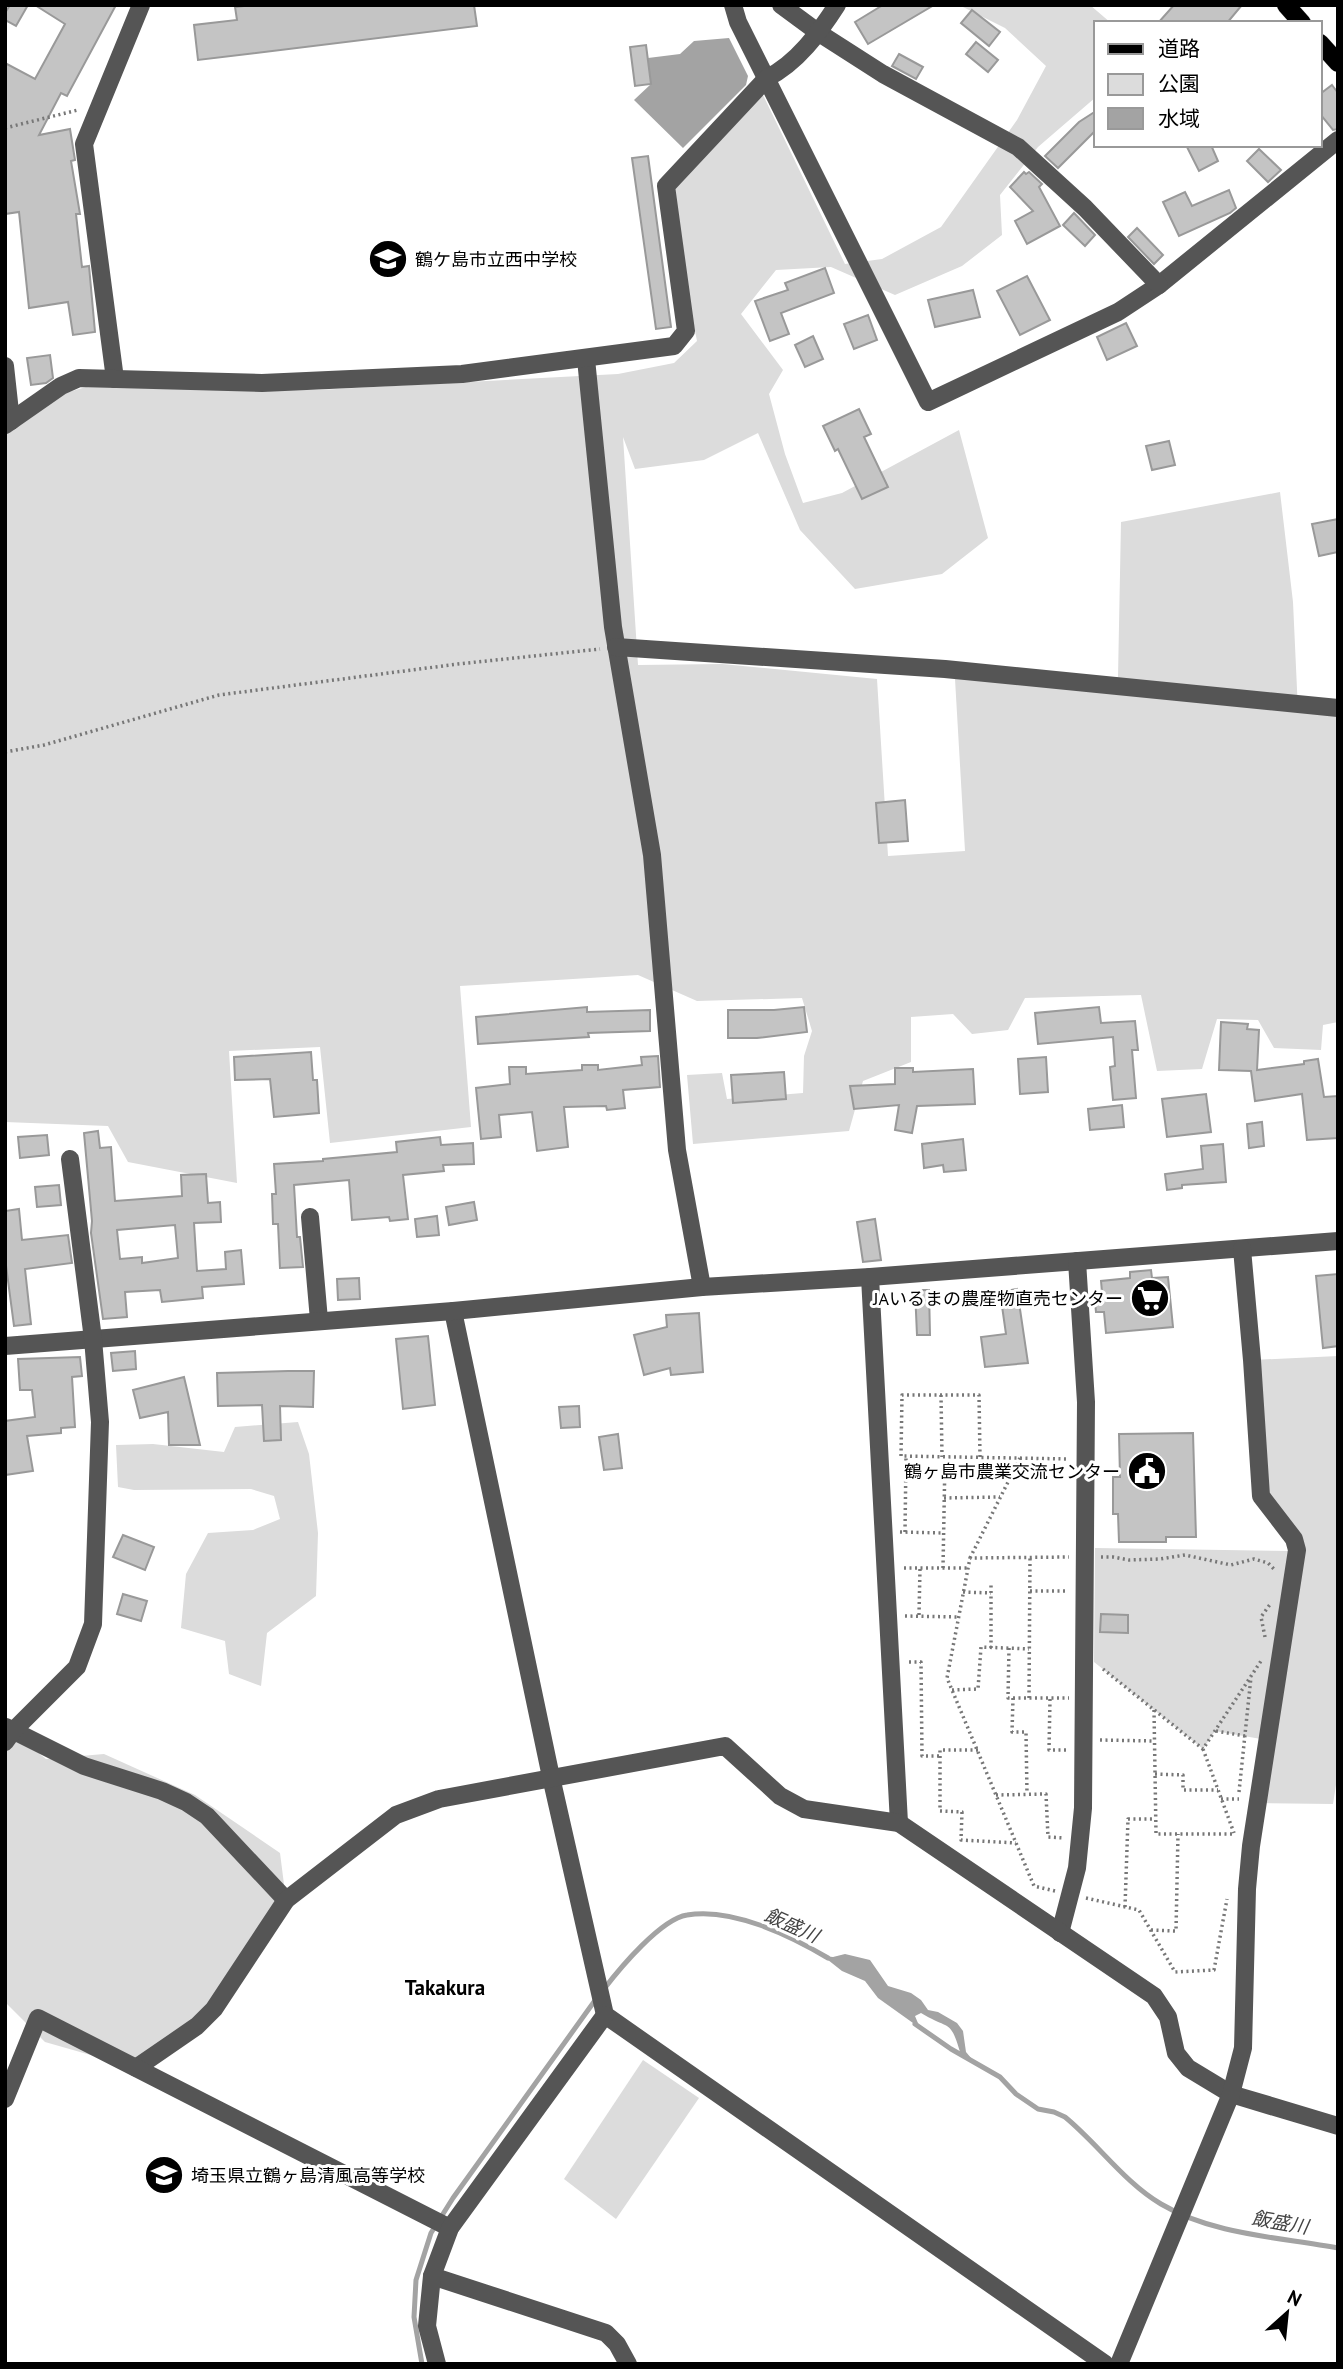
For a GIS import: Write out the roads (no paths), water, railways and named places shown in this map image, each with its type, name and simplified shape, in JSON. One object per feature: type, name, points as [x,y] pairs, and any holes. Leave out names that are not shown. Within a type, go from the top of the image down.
[{"type":"main road","points":[[1286,5],[1300,21]]},
{"type":"main road","points":[[1322,45],[1338,63]]},
{"type":"street","points":[[115,379],[84,144],[141,5]]},
{"type":"street","points":[[733,5],[738,22],[928,402],[1118,312],[1159,285],[1338,139]]},
{"type":"street","points":[[781,5],[818,33],[883,74],[1018,147],[1085,208],[1159,285]]},
{"type":"street","points":[[8,423],[61,386],[79,378],[262,383],[462,374],[674,346],[686,331],[666,186],[767,79],[781,72],[818,33],[837,5]]},
{"type":"street","points":[[586,359],[616,648],[652,855],[677,1150],[702,1287]]},
{"type":"street","points":[[5,366],[8,423]]},
{"type":"street","points":[[616,648],[945,669],[1338,708]]},
{"type":"street","points":[[70,1159],[93,1339],[100,1422],[93,1624],[76,1667],[8,1733],[84,1766],[162,1791],[186,1802],[207,1816],[286,1900]]},
{"type":"street","points":[[310,1217],[319,1320]]},
{"type":"street","points":[[5,1346],[453,1311],[702,1287],[870,1277],[1338,1241]]},
{"type":"street","points":[[1119,2364],[1231,2094],[1243,2048],[1247,1889],[1251,1846],[1297,1550],[1294,1539],[1261,1496],[1242,1249]]},
{"type":"street","points":[[1060,1933],[1077,1868],[1083,1808],[1086,1402],[1077,1261]]},
{"type":"street","points":[[870,1277],[899,1823]]},
{"type":"street","points":[[453,1311],[551,1777],[605,2015],[1105,2364]]},
{"type":"street","points":[[136,2068],[197,2026],[214,2009],[286,1900],[396,1815],[439,1799],[725,1746],[780,1796],[804,1810],[899,1823],[1154,1996],[1168,2017],[1176,2053],[1188,2068],[1231,2094],[1338,2126]]},
{"type":"street","points":[[437,2364],[427,2326],[432,2276],[450,2228],[605,2015]]},
{"type":"street","points":[[5,2099],[38,2018],[450,2228]]},
{"type":"street","points":[[432,2276],[606,2333],[617,2344],[628,2364]]},
{"type":"water","points":[[729,38],[748,76],[746,85],[683,148],[634,100],[651,84],[648,58],[680,54],[694,41]]},
{"type":"water","points":[[845,1954],[870,1960],[888,1986],[911,1993],[921,2000],[928,2010],[938,2012],[957,2023],[963,2031],[966,2052],[976,2064],[961,2055],[948,2027],[921,2013],[915,2016],[920,2028],[878,1998],[865,1981],[842,1971],[823,1956]]},
{"type":"waterway","name":"飯盛川","points":[[604,1989],[630,1957],[665,1925],[687,1915],[723,1915],[742,1919],[797,1941],[828,1958]]},
{"type":"waterway","name":"飯盛川","points":[[422,2364],[414,2317],[416,2280],[431,2233],[453,2198],[596,1999]]},
{"type":"waterway","name":"飯盛川","points":[[915,2024],[951,2049],[1000,2077],[1016,2094],[1038,2109],[1065,2117],[1135,2185],[1161,2204],[1224,2229],[1338,2248]]},
{"type":"place","name":"鶴ケ島市立西中学校","points":[[388,259]]},
{"type":"place","name":"JAいるまの農産物直売センター","points":[[1150,1298]]},
{"type":"place","name":"鶴ヶ島市農業交流センター","points":[[1147,1471]]},
{"type":"place","name":"埼玉県立鶴ヶ島清風高等学校","points":[[164,2175]]},
{"type":"district","name":"Takakura","points":[[445,1987]]}]
